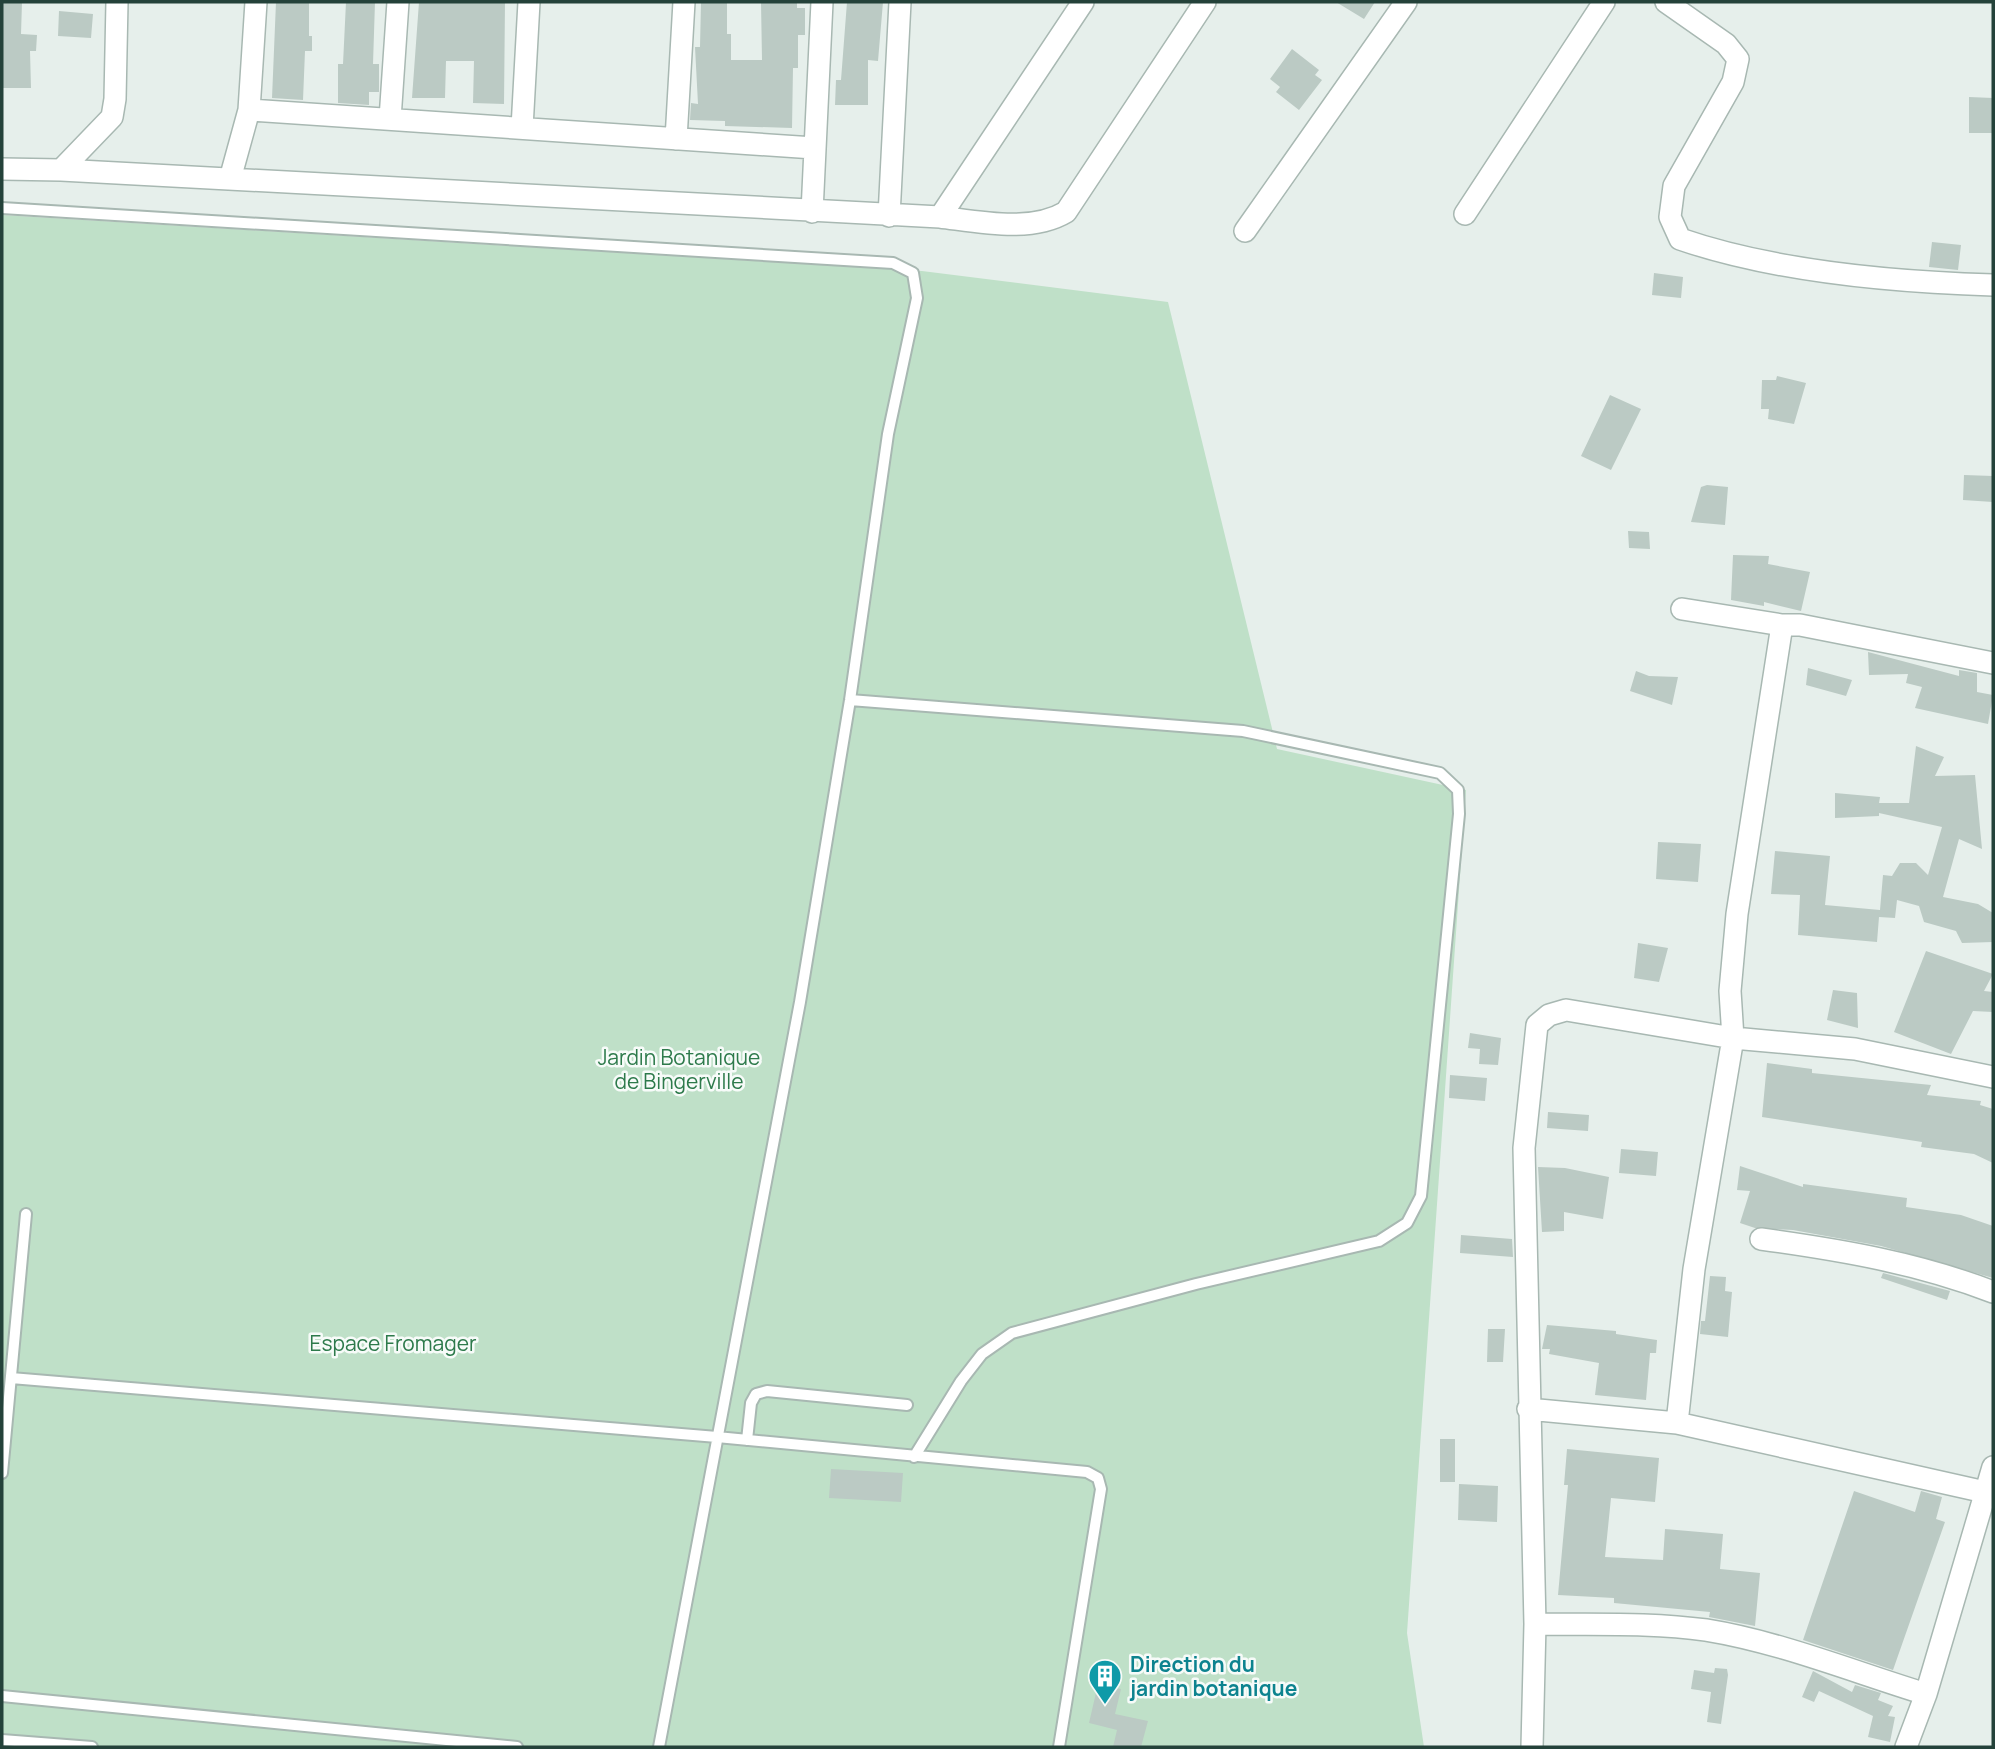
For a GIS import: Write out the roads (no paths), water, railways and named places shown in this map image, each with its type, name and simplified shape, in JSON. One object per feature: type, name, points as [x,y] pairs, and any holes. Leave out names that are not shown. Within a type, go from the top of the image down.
[{"type":"street","points":[[61,170],[112,117],[115,99],[117,2]]},
{"type":"street","points":[[230,178],[250,110],[256,2]]},
{"type":"street","points":[[390,119],[398,2]]},
{"type":"street","points":[[522,128],[529,2]]},
{"type":"street","points":[[676,139],[684,2]]},
{"type":"street","points":[[812,212],[822,2]]},
{"type":"street","points":[[889,216],[900,2]]},
{"type":"street","points":[[940,217],[1083,2]]},
{"type":"street","points":[[2,169],[230,178],[940,217],[986,223],[1049,223],[1066,212],[1205,2]]},
{"type":"street","points":[[1245,231],[1406,2]]},
{"type":"street","points":[[1465,214],[1604,2]]},
{"type":"street","points":[[1666,2],[1726,44],[1738,59],[1733,82],[1674,186],[1670,218],[1681,239],[1707,248],[1819,270],[1993,285]]},
{"type":"street","points":[[250,110],[814,148]]},
{"type":"street","points":[[1682,609],[1782,625],[1800,625],[1993,663]]},
{"type":"street","points":[[1677,1423],[1694,1269],[1733,1038],[1730,991],[1737,914],[1782,625]]},
{"type":"street","points":[[1532,1747],[1535,1624],[1524,1148],[1537,1025],[1549,1015],[1566,1010],[1733,1038],[1855,1049],[1993,1077]]},
{"type":"street","points":[[1761,1239],[1889,1260],[1948,1275],[1993,1292]]},
{"type":"street","points":[[1528,1409],[1677,1423],[1985,1492]]},
{"type":"street","points":[[1906,1747],[1926,1694],[1993,1467]]},
{"type":"street","points":[[1535,1624],[1656,1625],[1707,1630],[1767,1644],[1926,1694]]},
{"type":"lane","points":[[2,208],[892,263],[913,273],[917,298],[888,434],[850,700],[800,1002],[659,1747]]},
{"type":"lane","points":[[850,700],[1243,731],[1440,773],[1458,790],[1458,828],[1421,1196],[1407,1223],[1379,1241],[1196,1283],[1012,1333],[982,1354],[961,1381],[914,1457]]},
{"type":"lane","points":[[2,1473],[26,1214]]},
{"type":"lane","points":[[11,1378],[717,1437],[1087,1472],[1098,1478],[1101,1489],[1059,1747]]},
{"type":"lane","points":[[747,1440],[751,1403],[756,1394],[767,1391],[907,1405]]},
{"type":"lane","points":[[2,1696],[517,1747]]},
{"type":"lane","points":[[2,1740],[92,1747]]},
{"type":"place","name":"Direction du jardin botanique","points":[[1105,1706]]},
{"type":"park label","name":"Jardin Botanique de Bingerville","points":[[679,1069]]},
{"type":"park label","name":"Espace Fromager","points":[[393,1343]]}]
